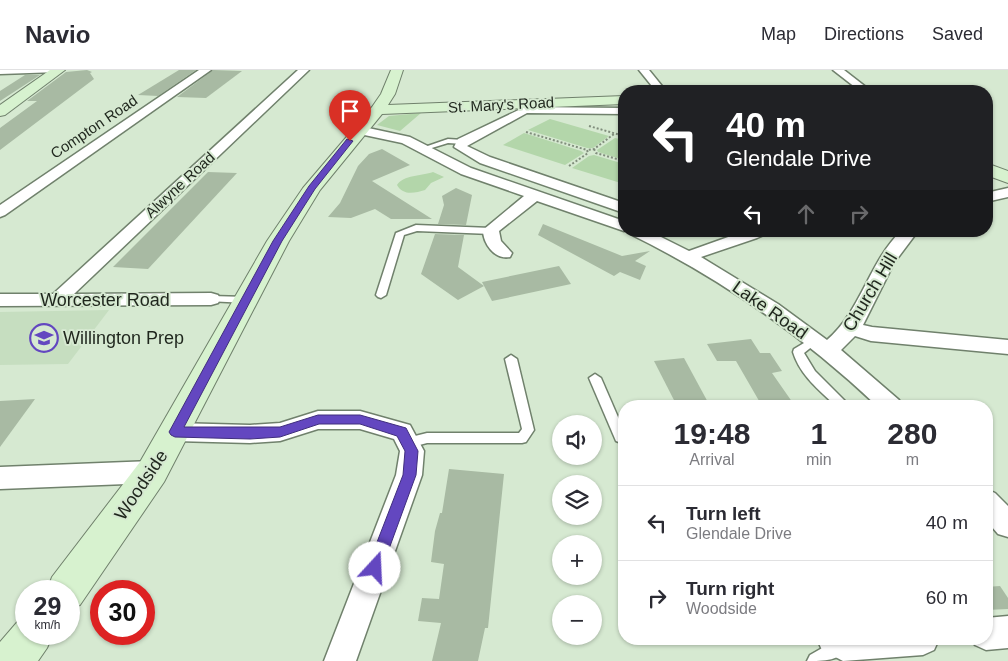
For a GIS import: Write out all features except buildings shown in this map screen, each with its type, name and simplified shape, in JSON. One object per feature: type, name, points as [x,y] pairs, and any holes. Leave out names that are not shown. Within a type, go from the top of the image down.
[{"type":"street","points":[[0,112],[59,70]]},
{"type":"street","name":"Compton Road","points":[[0,212],[206,70]]},
{"type":"street","name":"Alwyne Road","points":[[56,300],[304,70]]},
{"type":"street","name":"Woodside","points":[[74,580],[152,472],[278,241],[312,188],[359,130],[378,110],[388,94],[397,70]]},
{"type":"street","points":[[644,70],[656,85]]},
{"type":"street","points":[[838,70],[858,85]]},
{"type":"street","name":"St. Mary's Road","points":[[378,110],[618,100]]},
{"type":"street","points":[[618,111],[525,110],[463,142],[460,146],[485,160],[618,206]]},
{"type":"street","points":[[359,130],[406,140],[466,171],[533,196],[618,224]]},
{"type":"street","points":[[993,171],[1008,178]]},
{"type":"street","points":[[993,196],[1008,192]]},
{"type":"street","points":[[504,253],[495,245],[490,237],[491,231],[533,196]]},
{"type":"street","name":"Lake Road","points":[[648,237],[688,257],[744,291],[821,346],[856,373],[885,400]]},
{"type":"street","points":[[688,257],[711,246],[746,237]]},
{"type":"street","name":"Church Hill","points":[[821,346],[851,328],[884,268],[906,237]]},
{"type":"street","name":"Worcester Road","points":[[0,300],[211,299]]},
{"type":"street","points":[[851,328],[871,334],[1008,347]]},
{"type":"street","points":[[175,432],[250,434],[280,432],[318,420],[360,420],[402,432],[412,451],[409,475],[340,661]]},
{"type":"street","points":[[0,478],[152,472]]},
{"type":"street","points":[[993,509],[1008,525]]},
{"type":"street","points":[[993,633],[1008,632]]},
{"type":"street","points":[[11,661],[24,645]]},
{"type":"lane","points":[[0,72],[59,70]]},
{"type":"lane","points":[[422,149],[448,141],[463,142]]},
{"type":"lane","points":[[381,295],[400,233],[416,228],[491,231]]},
{"type":"lane","points":[[211,299],[247,300]]},
{"type":"lane","points":[[821,346],[798,352],[800,360],[838,400]]},
{"type":"lane","points":[[408,443],[427,438],[522,438],[528,430],[511,359]]},
{"type":"lane","points":[[594,378],[618,432]]},
{"type":"lane","points":[[816,661],[835,645]]},
{"type":"path","points":[[526,132],[618,160]]},
{"type":"path","points":[[569,166],[615,134]]},
{"type":"shaded area","points":[[421,113],[400,131],[377,125],[389,116]]},
{"type":"shaded area","points":[[550,119],[609,136],[593,148],[587,148],[528,130]]},
{"type":"shaded area","points":[[524,133],[584,153],[565,165],[503,145]]},
{"type":"shaded area","points":[[615,138],[618,139],[618,158],[598,152],[597,150]]},
{"type":"shaded area","points":[[594,155],[618,162],[618,182],[572,168],[589,156]]},
{"type":"shaded area","points":[[433,172],[444,177],[431,183],[425,190],[413,193],[406,192],[402,191],[397,185],[404,179]]},
{"type":"shaded area","name":"Willington Prep","points":[[109,310],[68,364],[0,365],[0,312]]},
{"type":"place","name":"Willington Prep","points":[[44,338]]},
{"type":"route","points":[[350,141],[312,188],[278,241],[175,432],[250,434],[280,432],[318,420],[360,420],[402,432],[412,451],[409,475],[375,568]]}]
